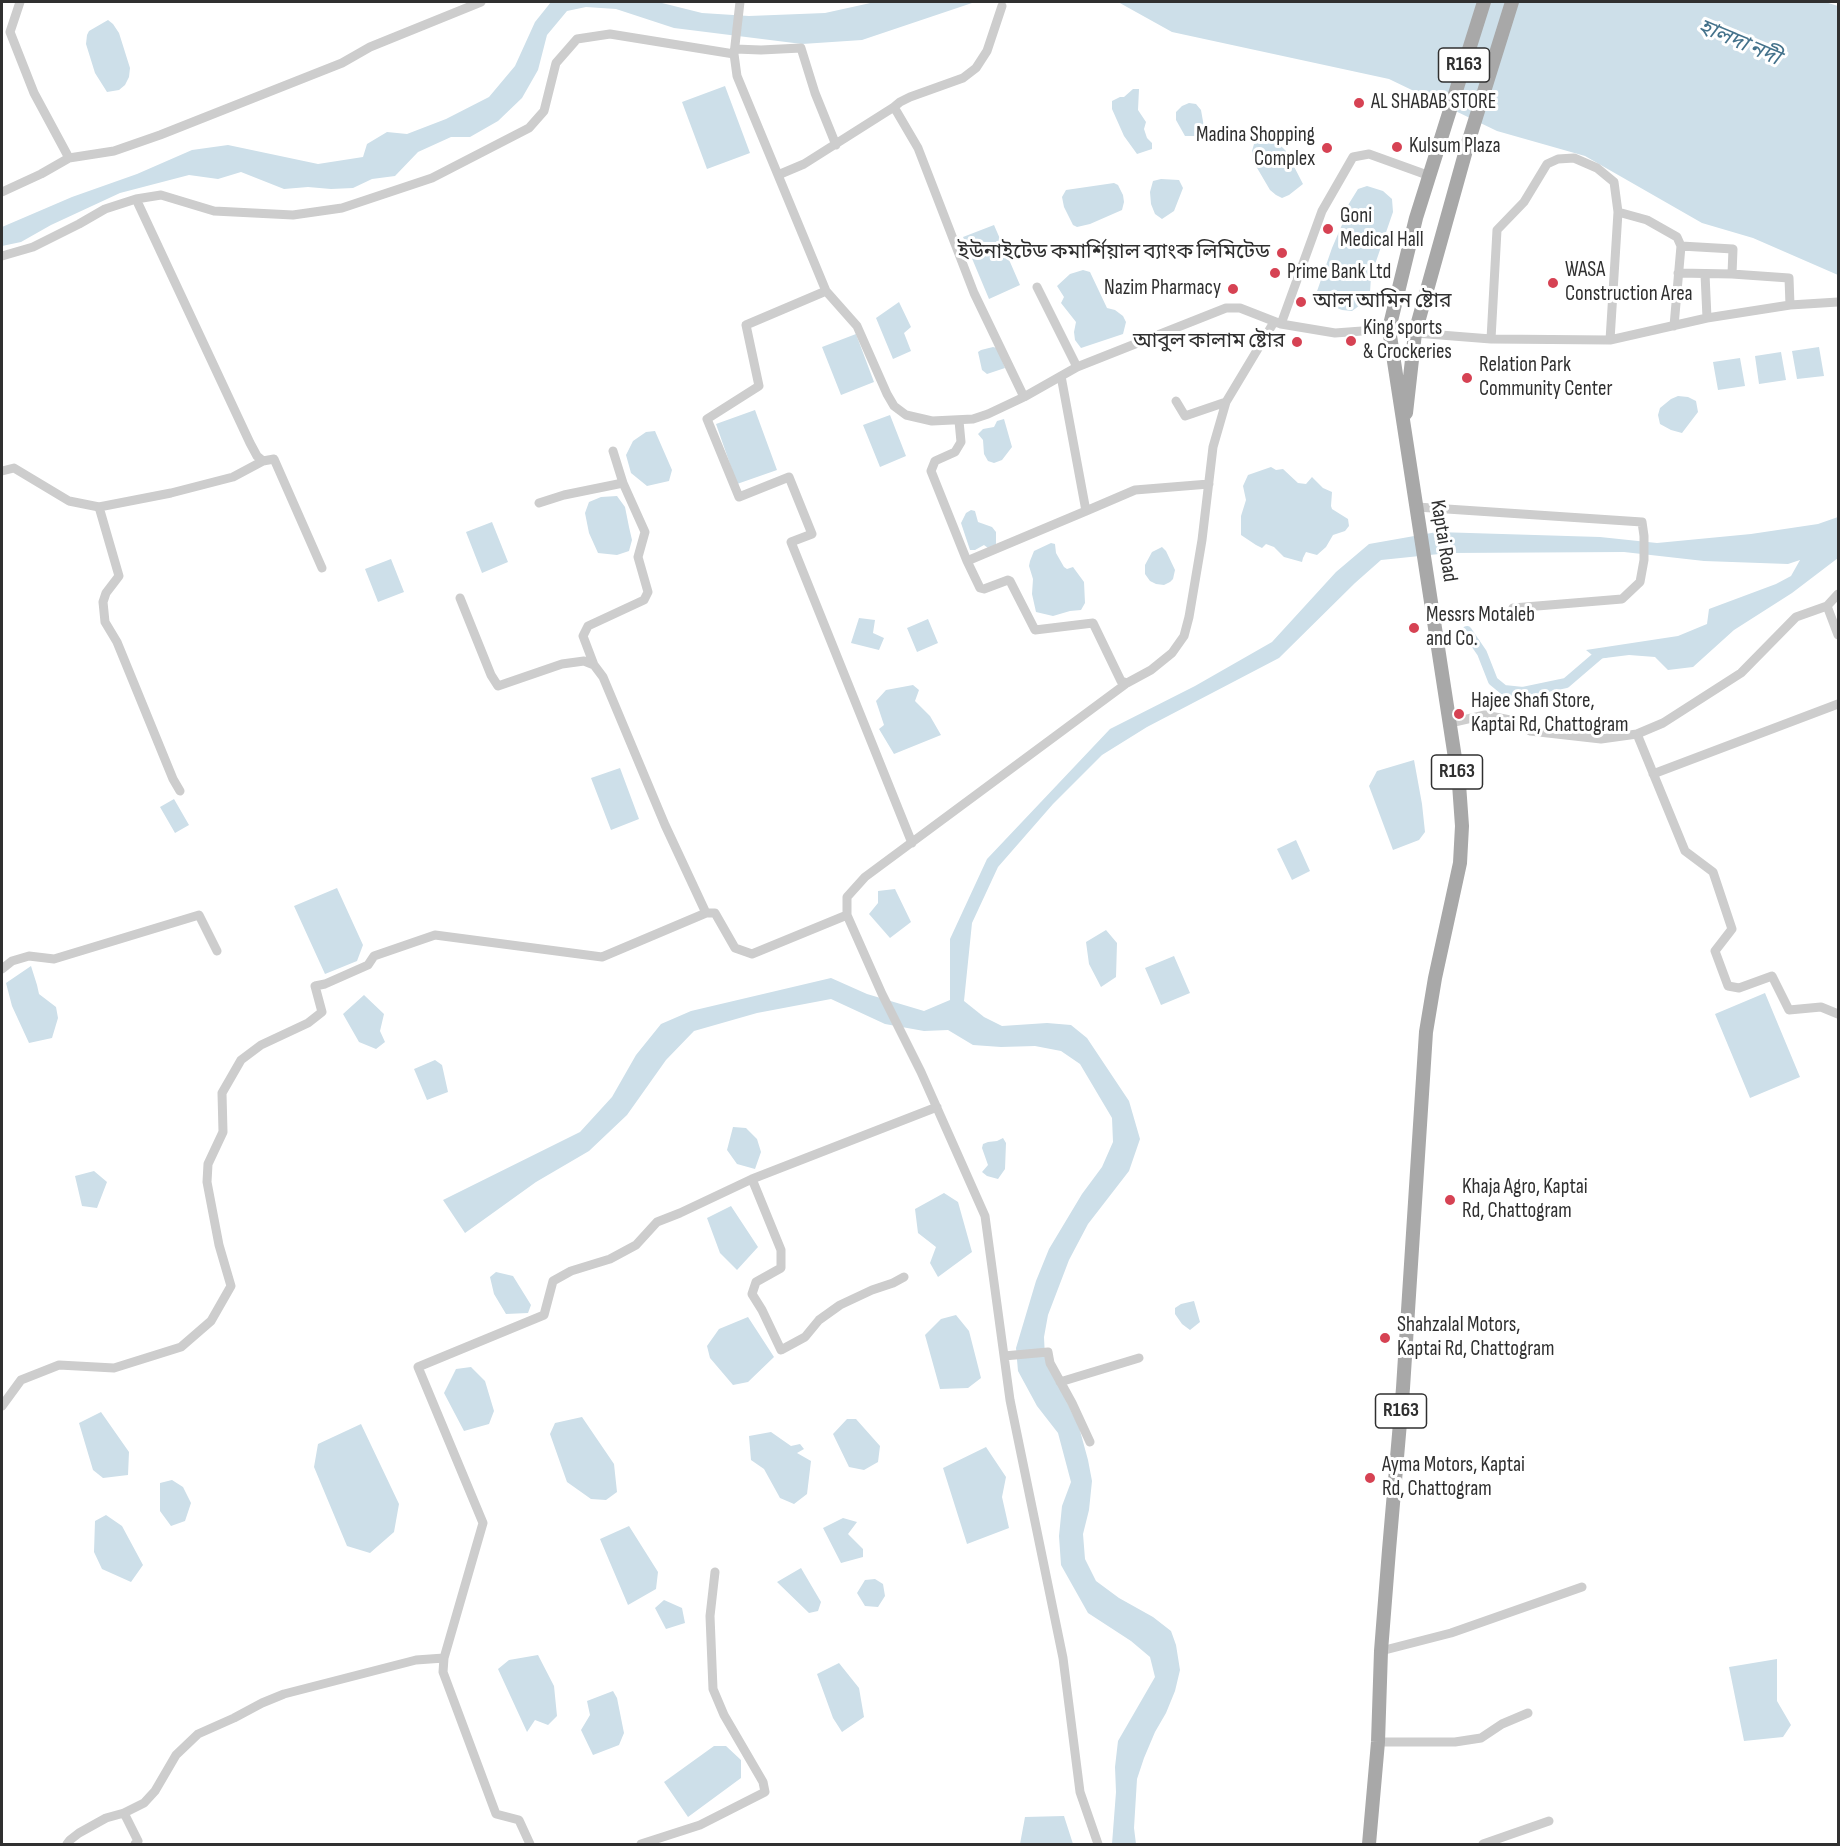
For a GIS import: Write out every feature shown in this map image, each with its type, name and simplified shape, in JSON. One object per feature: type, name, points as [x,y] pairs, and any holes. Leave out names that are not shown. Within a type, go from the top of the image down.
[{"type":"main road","name":"R163","points":[[1404,430],[1389,329],[1416,218],[1484,2]]},
{"type":"main road","name":"R163","points":[[1404,430],[1415,333],[1468,143],[1512,2]]},
{"type":"main road","name":"Kaptai Road","points":[[1381,1651],[1403,1388],[1426,1032],[1435,978],[1460,863],[1462,826],[1459,784],[1404,430]]},
{"type":"main road","name":"R163","points":[[1369,1845],[1378,1742],[1381,1651]]},
{"type":"street","points":[[20,2],[10,32],[34,93],[69,158]]},
{"type":"street","points":[[2,192],[69,158],[114,151],[160,135],[342,63],[456,6],[481,2]]},
{"type":"street","points":[[739,6],[735,48],[737,76],[826,291],[857,326],[887,394],[894,406],[906,415],[932,421],[973,419],[988,414],[1077,367],[1226,308],[1240,308],[1278,323],[1335,333],[1389,329]]},
{"type":"street","points":[[778,176],[836,145],[900,102],[963,78],[983,59],[1002,6]]},
{"type":"street","points":[[2,256],[33,247],[105,209],[136,199],[161,195],[214,211],[293,215],[342,208],[432,178],[529,128],[544,111],[556,63],[577,39],[610,34],[735,48],[801,48],[812,84],[836,145]]},
{"type":"street","points":[[894,107],[918,148],[974,293],[1023,397]]},
{"type":"street","points":[[1098,1845],[1080,1792],[1064,1658],[1011,1400],[1009,1356],[985,1216],[847,915],[847,897],[865,877],[1127,683],[1151,670],[1172,653],[1184,636],[1189,617],[1213,447],[1226,402],[1278,323],[1322,211],[1353,157],[1369,154],[1430,176]]},
{"type":"street","points":[[1491,339],[1497,230],[1524,202],[1547,164],[1558,159],[1574,158],[1597,168],[1614,182],[1618,212],[1610,340]]},
{"type":"street","points":[[136,199],[250,443],[257,456],[263,460]]},
{"type":"street","points":[[1618,212],[1647,220],[1677,237],[1681,246],[1674,326]]},
{"type":"street","points":[[1681,246],[1733,249],[1732,274]]},
{"type":"street","points":[[1678,273],[1789,278],[1790,306]]},
{"type":"street","points":[[1705,274],[1707,318]]},
{"type":"street","points":[[1037,287],[1077,367]]},
{"type":"street","points":[[826,291],[746,325],[759,386],[707,418],[739,497],[789,477],[812,534],[791,543],[912,843]]},
{"type":"street","points":[[1415,333],[1491,339],[1610,340],[1707,318],[1790,306],[1838,302]]},
{"type":"street","points":[[1060,376],[1086,512]]},
{"type":"street","points":[[1176,401],[1185,416],[1226,402]]},
{"type":"street","points":[[959,420],[961,442],[955,452],[935,461],[931,471],[980,588],[984,589],[1010,581],[1035,630],[1094,623],[1121,681],[1127,683]]},
{"type":"street","points":[[613,451],[623,483],[645,532],[638,557],[648,592],[644,600],[588,626],[583,636],[706,913]]},
{"type":"street","points":[[2,471],[14,468],[69,501],[99,507],[171,493],[233,477],[263,460],[274,459],[322,568]]},
{"type":"street","points":[[539,503],[564,495],[623,483]]},
{"type":"street","points":[[967,561],[1135,490],[1209,484]]},
{"type":"street","points":[[99,507],[119,576],[106,593],[103,603],[105,622],[117,642],[180,791]]},
{"type":"street","points":[[1417,507],[1642,522],[1644,560],[1640,582],[1622,599],[1513,608]]},
{"type":"street","points":[[1450,723],[1485,715],[1520,722],[1530,731],[1601,739],[1637,734],[1663,723],[1741,673],[1796,617],[1827,606],[1839,594]]},
{"type":"street","points":[[460,598],[491,675],[498,686],[562,664],[584,661],[594,665]]},
{"type":"street","points":[[1827,606],[1839,635]]},
{"type":"street","points":[[1653,774],[1839,704]]},
{"type":"street","points":[[1637,734],[1685,851],[1713,872],[1732,929],[1715,951],[1728,986],[1739,988],[1772,976],[1790,1010],[1821,1007],[1839,1014]]},
{"type":"street","points":[[2,1406],[21,1380],[59,1365],[114,1368],[137,1361],[181,1347],[211,1321],[231,1286],[219,1245],[207,1182],[208,1164],[223,1132],[222,1093],[241,1060],[261,1045],[308,1023],[322,1012],[315,986],[325,984],[368,965],[374,956],[435,935],[602,957],[706,913],[715,913],[735,948],[752,954],[847,915]]},
{"type":"street","points":[[2,969],[12,962],[29,956],[54,959],[199,915],[217,951]]},
{"type":"street","points":[[530,1845],[519,1820],[496,1814],[443,1672],[444,1658],[483,1523],[418,1367],[544,1315],[552,1281],[571,1271],[610,1259],[636,1245],[657,1222],[752,1179],[937,1107]]},
{"type":"street","points":[[752,1179],[781,1250],[782,1268],[756,1282],[752,1294],[780,1350],[805,1337],[819,1320],[840,1305],[893,1283],[904,1276]]},
{"type":"street","points":[[1009,1356],[1048,1352],[1050,1363],[1090,1443]]},
{"type":"street","points":[[1060,1382],[1139,1358]]},
{"type":"street","points":[[641,1845],[700,1825],[765,1792],[763,1782],[724,1715],[713,1689],[710,1616],[715,1572]]},
{"type":"street","points":[[1381,1651],[1451,1633],[1582,1587]]},
{"type":"street","points":[[67,1845],[79,1833],[106,1818],[124,1813],[144,1803],[155,1791],[176,1755],[198,1734],[284,1694],[416,1660],[444,1658]]},
{"type":"street","points":[[1378,1742],[1455,1742],[1481,1738],[1502,1724],[1528,1713]]},
{"type":"street","points":[[124,1813],[138,1840],[135,1845]]},
{"type":"street","points":[[1484,1845],[1498,1842],[1549,1821]]},
{"type":"water","points":[[551,2],[658,2],[702,13],[749,16],[825,13],[875,2],[975,2],[862,40],[802,44],[674,28],[616,9],[586,7],[567,11],[547,35],[538,70],[522,98],[498,121],[470,137],[451,137],[418,152],[395,176],[372,179],[353,188],[284,189],[241,172],[218,179],[189,175],[120,193],[51,225],[21,242],[2,246],[2,227],[192,150],[228,145],[318,164],[363,157],[367,144],[387,132],[407,134],[446,119],[489,97],[515,66],[535,22]]},
{"type":"water","name":"হালদা নদী","points":[[1118,2],[1825,2],[1838,6],[1838,275],[1753,238],[1702,223],[1585,156],[1497,131],[1389,79],[1172,32]]},
{"type":"water","points":[[108,20],[119,33],[130,68],[125,85],[119,90],[107,92],[95,73],[86,44],[89,31]]},
{"type":"water","points":[[725,86],[750,153],[707,169],[682,102]]},
{"type":"water","points":[[1133,89],[1139,89],[1138,110],[1146,122],[1144,129],[1147,138],[1152,143],[1152,149],[1137,154],[1124,136],[1112,109],[1112,101],[1124,97]]},
{"type":"water","points":[[1189,103],[1196,104],[1201,110],[1204,127],[1197,136],[1185,136],[1176,120],[1176,112]]},
{"type":"water","points":[[1270,139],[1286,151],[1303,184],[1282,198],[1270,190],[1253,161],[1254,144]]},
{"type":"water","points":[[1179,180],[1183,188],[1174,211],[1162,219],[1155,214],[1150,192],[1153,181]]},
{"type":"water","points":[[1114,183],[1118,185],[1123,195],[1122,210],[1090,224],[1077,227],[1073,225],[1062,197],[1066,190]]},
{"type":"water","points":[[1367,186],[1383,191],[1392,199],[1393,212],[1371,276],[1370,293],[1363,303],[1352,311],[1342,310],[1315,297],[1344,220],[1345,210],[1358,189]]},
{"type":"water","points":[[994,225],[1020,285],[989,299],[963,237]]},
{"type":"water","points":[[1083,270],[1090,272],[1107,308],[1115,310],[1123,316],[1126,322],[1123,334],[1081,348],[1075,340],[1076,322],[1061,303],[1064,297],[1057,286],[1070,274]]},
{"type":"water","points":[[899,302],[911,327],[904,333],[911,351],[893,359],[876,318]]},
{"type":"water","points":[[856,334],[874,382],[841,395],[822,347]]},
{"type":"water","points":[[993,347],[997,348],[1005,368],[987,374],[982,370],[978,352]]},
{"type":"water","points":[[1819,347],[1824,376],[1797,379],[1792,351]]},
{"type":"water","points":[[1781,352],[1786,380],[1759,384],[1755,356]]},
{"type":"water","points":[[1740,358],[1745,386],[1718,390],[1713,362]]},
{"type":"water","points":[[1678,396],[1696,401],[1698,412],[1682,433],[1660,424],[1658,415],[1660,408]]},
{"type":"water","points":[[755,410],[777,470],[737,484],[716,424]]},
{"type":"water","points":[[890,415],[906,456],[880,467],[863,425]]},
{"type":"water","points":[[1004,419],[1012,447],[1002,460],[994,463],[988,461],[984,454],[983,440],[978,434],[983,429],[994,427],[997,421]]},
{"type":"water","points":[[655,431],[672,470],[669,481],[647,486],[631,473],[626,455],[633,441],[646,432]]},
{"type":"water","points":[[1271,467],[1276,470],[1283,469],[1298,483],[1306,484],[1312,477],[1323,488],[1332,492],[1332,509],[1348,519],[1349,526],[1345,531],[1333,535],[1326,547],[1317,555],[1306,552],[1302,562],[1284,557],[1274,547],[1266,544],[1262,548],[1241,535],[1241,516],[1246,500],[1243,486],[1248,475]]},
{"type":"water","points":[[617,496],[625,507],[632,540],[629,551],[617,555],[598,553],[589,533],[585,513],[589,502],[601,497]]},
{"type":"water","points":[[971,510],[975,511],[978,522],[992,527],[996,532],[996,545],[988,548],[984,545],[970,550],[961,523],[966,513]]},
{"type":"water","points":[[1838,517],[1838,558],[1792,593],[1734,630],[1693,667],[1668,670],[1655,657],[1629,655],[1597,659],[1586,650],[1678,636],[1707,624],[1709,609],[1776,584],[1791,576],[1800,560],[1788,564],[1704,561],[1624,552],[1449,553],[1381,560],[1279,658],[1147,727],[1102,755],[1053,804],[998,867],[972,923],[964,1001],[984,1017],[1002,1026],[1047,1023],[1071,1025],[1087,1038],[1129,1101],[1140,1139],[1129,1171],[1088,1224],[1069,1260],[1048,1315],[1044,1337],[1045,1358],[1079,1427],[1092,1481],[1089,1510],[1083,1534],[1085,1559],[1096,1581],[1171,1631],[1176,1645],[1180,1670],[1175,1691],[1155,1732],[1137,1779],[1134,1828],[1136,1844],[1112,1844],[1116,1792],[1115,1767],[1118,1741],[1155,1677],[1150,1657],[1131,1641],[1088,1613],[1061,1565],[1059,1536],[1062,1506],[1071,1482],[1058,1433],[1037,1406],[1018,1371],[1016,1348],[1036,1281],[1049,1249],[1082,1194],[1102,1167],[1113,1142],[1112,1118],[1080,1064],[1061,1051],[1035,1046],[973,1045],[948,1030],[924,1031],[885,1024],[831,999],[757,1013],[694,1031],[666,1060],[627,1115],[589,1151],[536,1182],[465,1233],[443,1200],[580,1132],[612,1097],[636,1055],[661,1024],[691,1011],[831,978],[867,994],[924,1011],[950,1000],[950,939],[987,859],[1110,729],[1195,686],[1272,642],[1336,572],[1369,544],[1437,532],[1600,537],[1657,543],[1751,534],[1818,524]]},
{"type":"water","points":[[492,522],[508,562],[482,573],[466,532]]},
{"type":"water","points":[[1051,543],[1055,544],[1056,553],[1064,567],[1067,569],[1073,567],[1084,582],[1085,603],[1081,610],[1053,616],[1036,612],[1032,594],[1033,579],[1029,566],[1030,561],[1034,551]]},
{"type":"water","points":[[1162,547],[1175,570],[1173,579],[1164,585],[1150,581],[1145,574],[1145,565],[1152,552]]},
{"type":"water","points":[[391,559],[404,592],[378,602],[365,569]]},
{"type":"water","points":[[859,618],[875,620],[873,633],[884,638],[879,650],[851,643]]},
{"type":"water","points":[[928,619],[938,643],[917,652],[907,628]]},
{"type":"water","points":[[913,685],[919,690],[915,701],[930,716],[941,735],[894,754],[879,729],[884,725],[876,701],[886,690]]},
{"type":"water","points":[[1414,760],[1425,832],[1419,840],[1393,850],[1369,786],[1377,771]]},
{"type":"water","points":[[620,768],[639,819],[611,830],[591,778]]},
{"type":"water","points":[[174,799],[189,825],[175,833],[160,807]]},
{"type":"water","points":[[1296,840],[1310,871],[1292,880],[1277,849]]},
{"type":"water","points":[[337,888],[363,945],[357,961],[325,974],[294,906]]},
{"type":"water","points":[[895,889],[911,922],[890,938],[869,914],[878,903],[878,891]]},
{"type":"water","points":[[1106,930],[1117,943],[1116,977],[1101,987],[1089,964],[1086,942]]},
{"type":"water","points":[[1174,956],[1190,993],[1161,1005],[1145,968]]},
{"type":"water","points":[[31,966],[39,994],[56,1007],[58,1018],[52,1038],[29,1043],[12,1006],[6,983]]},
{"type":"water","points":[[1765,993],[1800,1077],[1750,1098],[1715,1014]]},
{"type":"water","points":[[364,995],[384,1014],[380,1031],[385,1042],[376,1049],[359,1042],[343,1014]]},
{"type":"water","points":[[435,1060],[442,1065],[448,1092],[427,1100],[414,1069]]},
{"type":"water","points":[[733,1127],[746,1128],[757,1139],[761,1152],[755,1169],[737,1164],[727,1150]]},
{"type":"water","points":[[1003,1138],[1006,1143],[1005,1169],[998,1179],[982,1172],[988,1165],[982,1148],[983,1144]]},
{"type":"water","points":[[94,1171],[107,1182],[97,1208],[82,1206],[75,1176]]},
{"type":"water","points":[[944,1193],[958,1202],[972,1252],[938,1277],[930,1263],[936,1247],[918,1233],[915,1209]]},
{"type":"water","points":[[731,1206],[758,1247],[737,1270],[720,1253],[707,1218]]},
{"type":"water","points":[[496,1272],[513,1276],[531,1305],[528,1313],[506,1314],[494,1294],[490,1277]]},
{"type":"water","points":[[1194,1301],[1200,1322],[1190,1330],[1175,1314],[1175,1308]]},
{"type":"water","points":[[956,1315],[969,1331],[981,1378],[968,1388],[940,1389],[925,1335],[941,1319]]},
{"type":"water","points":[[748,1317],[774,1357],[748,1382],[733,1385],[710,1358],[707,1346],[719,1329]]},
{"type":"water","points":[[471,1367],[485,1381],[494,1411],[489,1424],[464,1431],[444,1393],[456,1369]]},
{"type":"water","points":[[101,1412],[129,1452],[128,1475],[103,1478],[93,1470],[79,1423]]},
{"type":"water","points":[[582,1417],[614,1464],[617,1492],[606,1500],[591,1499],[567,1482],[550,1434],[555,1423]]},
{"type":"water","points":[[847,1419],[856,1419],[880,1446],[878,1462],[864,1470],[849,1467],[833,1434]]},
{"type":"water","points":[[361,1424],[399,1504],[394,1532],[370,1553],[347,1546],[314,1467],[318,1444]]},
{"type":"water","points":[[771,1432],[791,1446],[800,1444],[804,1449],[797,1453],[811,1461],[807,1494],[794,1504],[780,1498],[764,1469],[751,1460],[749,1436]]},
{"type":"water","points":[[986,1447],[1006,1477],[1002,1497],[1009,1528],[967,1544],[943,1468]]},
{"type":"water","points":[[172,1480],[183,1487],[191,1503],[185,1521],[171,1526],[160,1511],[160,1483]]},
{"type":"water","points":[[106,1515],[122,1526],[143,1565],[131,1582],[102,1569],[94,1552],[95,1521]]},
{"type":"water","points":[[843,1518],[857,1522],[848,1534],[863,1549],[863,1557],[841,1563],[823,1528]]},
{"type":"water","points":[[629,1526],[658,1572],[656,1589],[628,1605],[600,1539]]},
{"type":"water","points":[[801,1568],[821,1602],[818,1611],[809,1613],[777,1582]]},
{"type":"water","points":[[875,1579],[883,1584],[885,1596],[878,1607],[865,1606],[857,1593],[865,1580]]},
{"type":"water","points":[[664,1600],[682,1608],[685,1623],[666,1629],[655,1608]]},
{"type":"water","points":[[538,1655],[554,1686],[557,1716],[548,1725],[535,1720],[527,1732],[498,1669],[509,1660]]},
{"type":"water","points":[[1777,1659],[1777,1701],[1791,1725],[1783,1737],[1744,1741],[1729,1667]]},
{"type":"water","points":[[839,1663],[859,1688],[864,1717],[842,1732],[833,1718],[817,1674]]},
{"type":"water","points":[[613,1691],[617,1698],[624,1733],[619,1745],[593,1755],[581,1730],[590,1715],[587,1701]]},
{"type":"water","points":[[714,1746],[726,1746],[741,1760],[741,1778],[688,1817],[664,1782]]},
{"type":"water","points":[[1064,1816],[1073,1844],[1020,1844],[1025,1817]]},
{"type":"waterway","points":[[1467,631],[1482,653],[1493,681],[1504,690],[1523,692],[1566,683],[1601,653],[1605,653]]},
{"type":"place","name":"AL SHABAB STORE","points":[[1359,103]]},
{"type":"place","name":"Kulsum Plaza","points":[[1397,147]]},
{"type":"place","name":"Madina Shopping Complex","points":[[1327,148]]},
{"type":"place","name":"Goni Medical Hall","points":[[1328,229]]},
{"type":"place","name":"ইউনাইটেড কমার্শিয়াল ব্যাংক লিমিটেড","points":[[1282,253]]},
{"type":"place","name":"Prime Bank Ltd","points":[[1275,273]]},
{"type":"place","name":"WASA Construction Area","points":[[1553,283]]},
{"type":"place","name":"Nazim Pharmacy","points":[[1233,289]]},
{"type":"place","name":"আল আমিন ষ্টোর","points":[[1301,302]]},
{"type":"place","name":"King sports & Crockeries","points":[[1351,341]]},
{"type":"place","name":"আবুল কালাম ষ্টোর","points":[[1297,342]]},
{"type":"place","name":"Relation Park Community Center","points":[[1467,378]]},
{"type":"place","name":"Messrs Motaleb and Co.","points":[[1414,628]]},
{"type":"place","name":"Hajee Shafi Store, Kaptai Rd, Chattogram","points":[[1459,714]]},
{"type":"place","name":"Khaja Agro, Kaptai Rd, Chattogram","points":[[1450,1200]]},
{"type":"place","name":"Shahzalal Motors, Kaptai Rd, Chattogram","points":[[1385,1338]]},
{"type":"place","name":"Ayma Motors, Kaptai Rd, Chattogram","points":[[1370,1478]]}]
